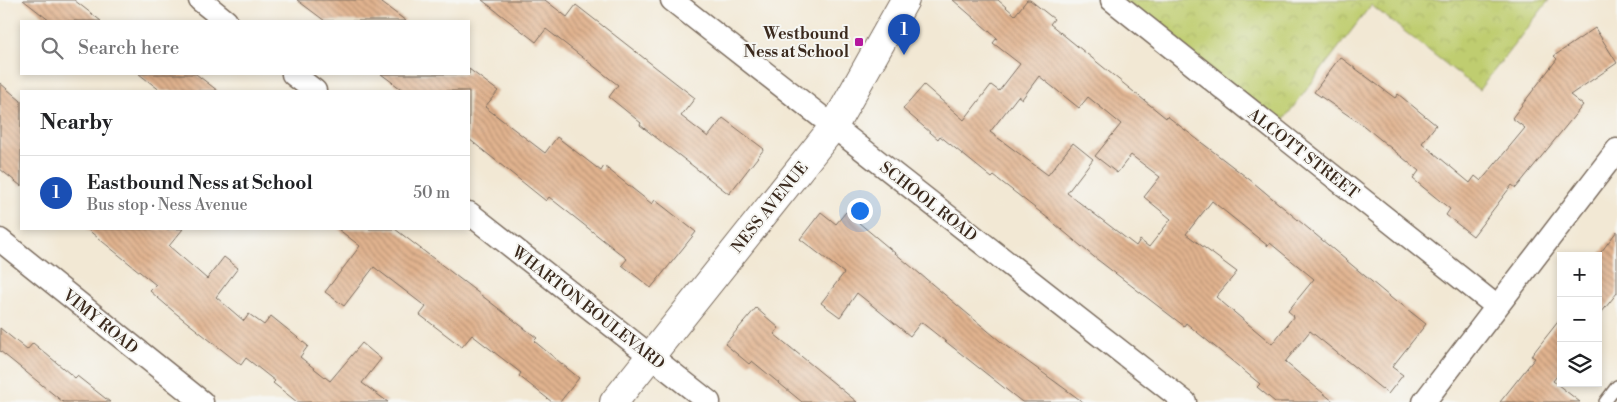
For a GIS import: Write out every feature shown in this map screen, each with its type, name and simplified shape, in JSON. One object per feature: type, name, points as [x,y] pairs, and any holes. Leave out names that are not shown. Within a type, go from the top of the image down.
[{"type":"street","points":[[200,0],[225,20]]},
{"type":"street","name":"SCHOOL ROAD","points":[[672,0],[1185,402]]},
{"type":"street","name":"NESS AVENUE","points":[[614,402],[834,126],[905,0]]},
{"type":"street","name":"ALCOTT STREET","points":[[1112,0],[1496,306]]},
{"type":"street","points":[[294,75],[314,90]]},
{"type":"street","points":[[1424,402],[1617,150]]},
{"type":"street","name":"WHARTON BOULEVARD","points":[[470,214],[708,402]]},
{"type":"street","name":"VIMY ROAD","points":[[0,240],[202,402]]},
{"type":"lane","points":[[1604,402],[1617,386]]},
{"type":"green space","points":[[1112,0],[1549,0],[1479,90],[1371,5],[1275,131]]},
{"type":"building","points":[[23,0],[74,0],[100,20],[49,20]]},
{"type":"building","points":[[297,0],[378,0],[405,20],[324,20]]},
{"type":"building","points":[[482,0],[545,0],[567,17],[576,5],[695,98],[681,116],[708,137],[723,118],[764,149],[729,194],[640,125],[641,123],[609,97],[618,85],[546,29],[536,42]]},
{"type":"building","points":[[953,0],[998,0],[1015,15],[1027,0],[1030,0],[1054,19],[1050,24],[1166,118],[1167,116],[1254,183],[1396,302],[1426,324],[1392,367],[1403,375],[1388,394],[1310,331],[1285,362],[1334,402],[1275,402],[1257,387],[1260,384],[1186,323],[1184,326],[1094,257],[994,176],[992,178],[940,136],[938,139],[903,109],[924,85],[964,120],[991,85],[999,91],[1020,64],[993,43],[997,38]],"holes":[[[1039,76],[1079,108],[1088,97],[1121,124],[1095,156],[1117,173],[1131,155],[1160,177],[1144,197],[1171,219],[1149,247],[1140,240],[1136,246],[1067,193],[1093,159],[1073,143],[1048,175],[990,132],[1018,96],[1022,99]],[[1212,201],[1268,246],[1270,243],[1314,279],[1288,311],[1294,316],[1272,344],[1216,297],[1237,272],[1186,234]]]},
{"type":"building","points":[[1595,28],[1617,63],[1570,95],[1583,105],[1516,188],[1512,185],[1473,236],[1446,215],[1450,209],[1413,179],[1419,171],[1364,126],[1314,92],[1340,57],[1395,98],[1398,94],[1436,125],[1422,143],[1470,183],[1475,176],[1481,181],[1525,128],[1512,118],[1557,59],[1554,56]]},
{"type":"building","points":[[470,70],[498,91],[485,107],[545,153],[557,137],[601,171],[604,166],[652,204],[655,200],[696,232],[651,288],[622,265],[627,259],[549,197],[546,201],[470,140],[470,90],[403,90],[382,75],[470,75]]},
{"type":"building","points":[[140,75],[197,75],[217,90],[160,90]]},
{"type":"building","points":[[0,83],[20,100],[20,185],[0,169]]},
{"type":"building","points":[[821,212],[836,224],[846,212],[1006,346],[1083,402],[1022,402],[921,322],[910,336],[857,293],[840,317],[821,303],[844,273],[800,239]]},
{"type":"building","points":[[88,230],[182,230],[169,246],[207,279],[224,257],[238,268],[216,297],[244,321],[249,314],[264,325],[271,316],[308,346],[300,357],[330,381],[362,343],[381,359],[362,383],[388,402],[297,402],[273,383],[275,381],[246,358],[241,365],[173,311],[150,291],[156,285]]},
{"type":"building","points":[[339,230],[396,230],[537,338],[534,341],[579,378],[560,402],[552,402],[519,376],[521,373],[472,335],[462,347],[420,315],[426,307],[374,267],[344,306],[325,292],[360,246]]},
{"type":"building","points":[[1617,231],[1617,293],[1602,312],[1602,252]]},
{"type":"building","points":[[756,308],[779,328],[774,334],[857,402],[802,402],[752,361],[749,364],[725,344]]},
{"type":"building","points":[[1557,323],[1557,376],[1553,381],[1557,384],[1557,387],[1561,387],[1580,402],[1500,402],[1535,358],[1531,356]]},
{"type":"building","points":[[0,328],[27,350],[33,343],[75,378],[77,376],[110,402],[63,402],[0,351]]},
{"type":"place","name":"Westbound Ness at School","points":[[859,42]]},
{"type":"place","name":"Eastbound Ness at School","points":[[904,55]]}]
